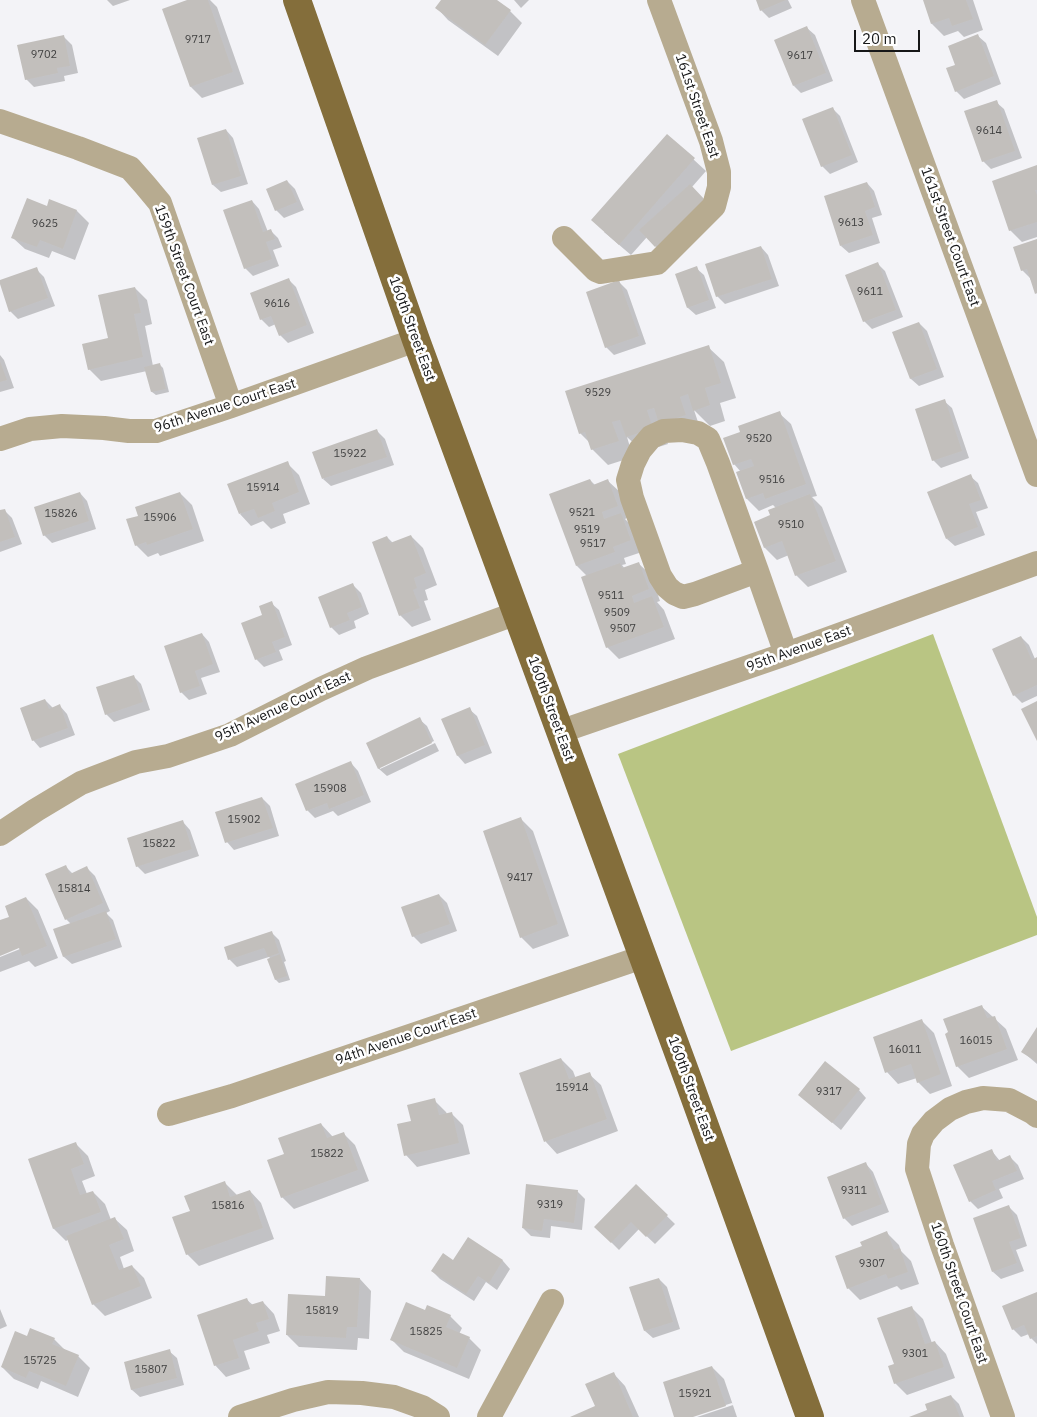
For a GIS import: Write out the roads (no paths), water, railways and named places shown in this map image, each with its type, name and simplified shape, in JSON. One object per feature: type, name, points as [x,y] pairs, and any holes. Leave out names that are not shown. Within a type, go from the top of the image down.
[{"type":"main road","name":"160th Street East","points":[[297,0],[416,340],[810,1417]]},
{"type":"street","name":"161st Street East","points":[[564,238],[596,270],[601,272],[657,262],[714,206],[719,187],[719,172],[711,141],[659,0]]},
{"type":"street","name":"161st Street Court East","points":[[863,0],[1037,475]]},
{"type":"street","name":"159th Street Court East","points":[[0,121],[130,168],[160,203],[231,406]]},
{"type":"street","name":"96th Avenue Court East","points":[[0,439],[30,429],[62,426],[129,431],[156,430],[231,406],[416,340]]},
{"type":"street","points":[[757,571],[684,597],[674,593],[667,587],[660,576],[632,498],[628,480],[640,450],[651,437],[664,431],[682,430],[698,433],[708,440],[718,462],[757,571],[786,654]]},
{"type":"street","name":"95th Avenue East","points":[[559,732],[786,654],[1037,563]]},
{"type":"street","name":"95th Avenue Court East","points":[[0,834],[81,783],[136,762],[168,756],[230,735],[321,688],[368,668],[517,613]]},
{"type":"street","name":"94th Avenue Court East","points":[[170,1114],[232,1096],[643,957]]},
{"type":"street","name":"160th Street Court East","points":[[1003,1417],[917,1169],[918,1144],[923,1134],[934,1121],[950,1109],[966,1102],[984,1098],[1009,1100],[1037,1116]]},
{"type":"street","points":[[489,1417],[552,1301]]},
{"type":"street","points":[[240,1417],[293,1400],[328,1392],[362,1393],[394,1397],[422,1407],[438,1417]]}]
